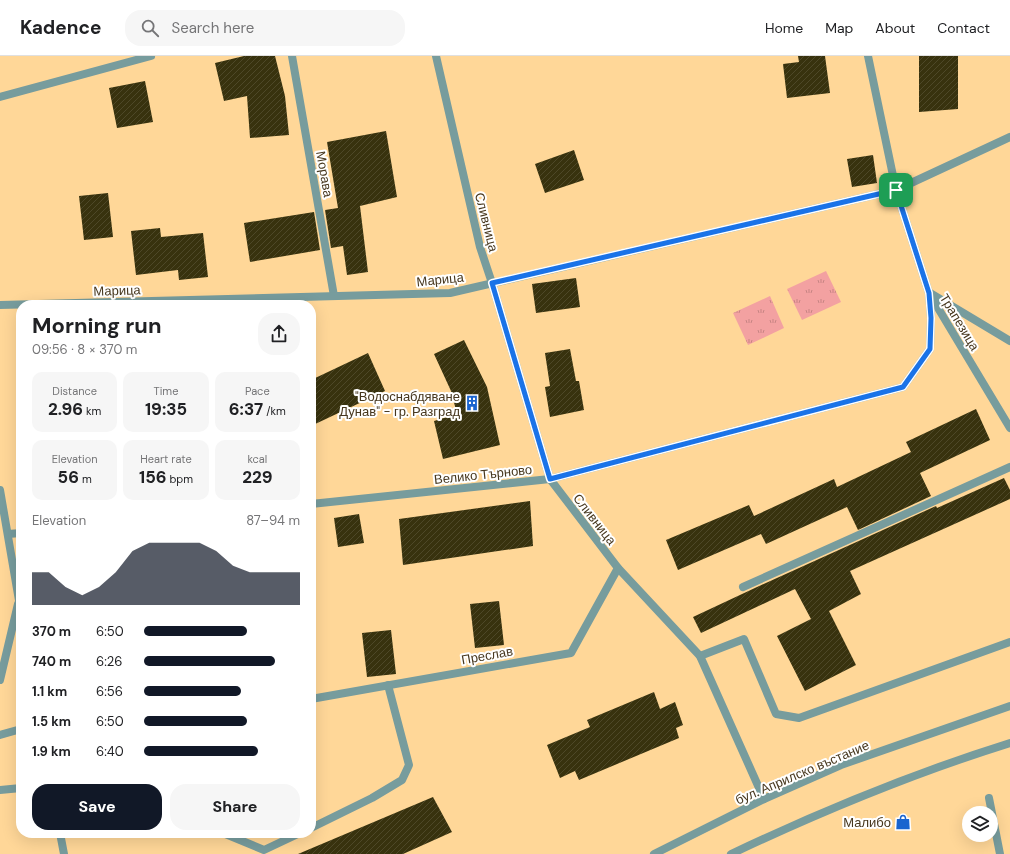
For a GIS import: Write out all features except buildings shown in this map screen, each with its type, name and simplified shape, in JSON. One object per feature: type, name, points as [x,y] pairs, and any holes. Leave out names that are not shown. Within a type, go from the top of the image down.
[{"type":"street","points":[[0,97],[151,56]]},
{"type":"street","name":"Морава","points":[[292,56],[334,296]]},
{"type":"street","name":"Сливница","points":[[436,56],[480,247],[550,479],[618,568],[700,656],[764,799]]},
{"type":"street","name":"Трапезица","points":[[868,56],[896,190],[929,293],[1010,428]]},
{"type":"street","name":"Марица","points":[[186,300],[450,293],[896,190],[1010,137]]},
{"type":"street","points":[[929,293],[1010,341]]},
{"type":"street","name":"Велико Търново","points":[[316,503],[550,479],[903,387],[930,349],[931,318],[929,293]]},
{"type":"street","name":"Марица","points":[[0,305],[16,305]]},
{"type":"street","points":[[743,587],[1010,467]]},
{"type":"street","points":[[0,490],[4,533],[16,587]]},
{"type":"street","points":[[4,533],[16,533]]},
{"type":"street","name":"Преслав","points":[[316,698],[571,653],[618,568]]},
{"type":"street","points":[[0,680],[16,613]]},
{"type":"street","points":[[700,656],[744,639],[776,714],[799,718],[1010,642]]},
{"type":"street","points":[[316,826],[372,798],[402,780],[409,765],[388,685]]},
{"type":"street","name":"бул. Априлско въстание","points":[[654,854],[764,799],[841,765],[1010,706]]},
{"type":"street","points":[[0,735],[16,730]]},
{"type":"street","points":[[732,854],[799,822],[854,799],[1010,743]]},
{"type":"street","points":[[0,790],[16,788]]},
{"type":"street","points":[[989,798],[1000,854]]},
{"type":"street","points":[[61,838],[64,854]]},
{"type":"street","points":[[236,838],[264,850],[289,838]]},
{"type":"green space","points":[[826,271],[841,302],[802,320],[787,289]]},
{"type":"green space","points":[[770,296],[784,328],[748,345],[733,313]]},
{"type":"place","name":"\"Водоснабдяване Дунав\" - гр. Разград","points":[[472,403]]},
{"type":"place","name":"Малибо","points":[[903,822]]},
{"type":"route","points":[[896,190],[929,293],[931,318],[930,349],[903,387],[550,479],[492,283],[896,190]]}]
